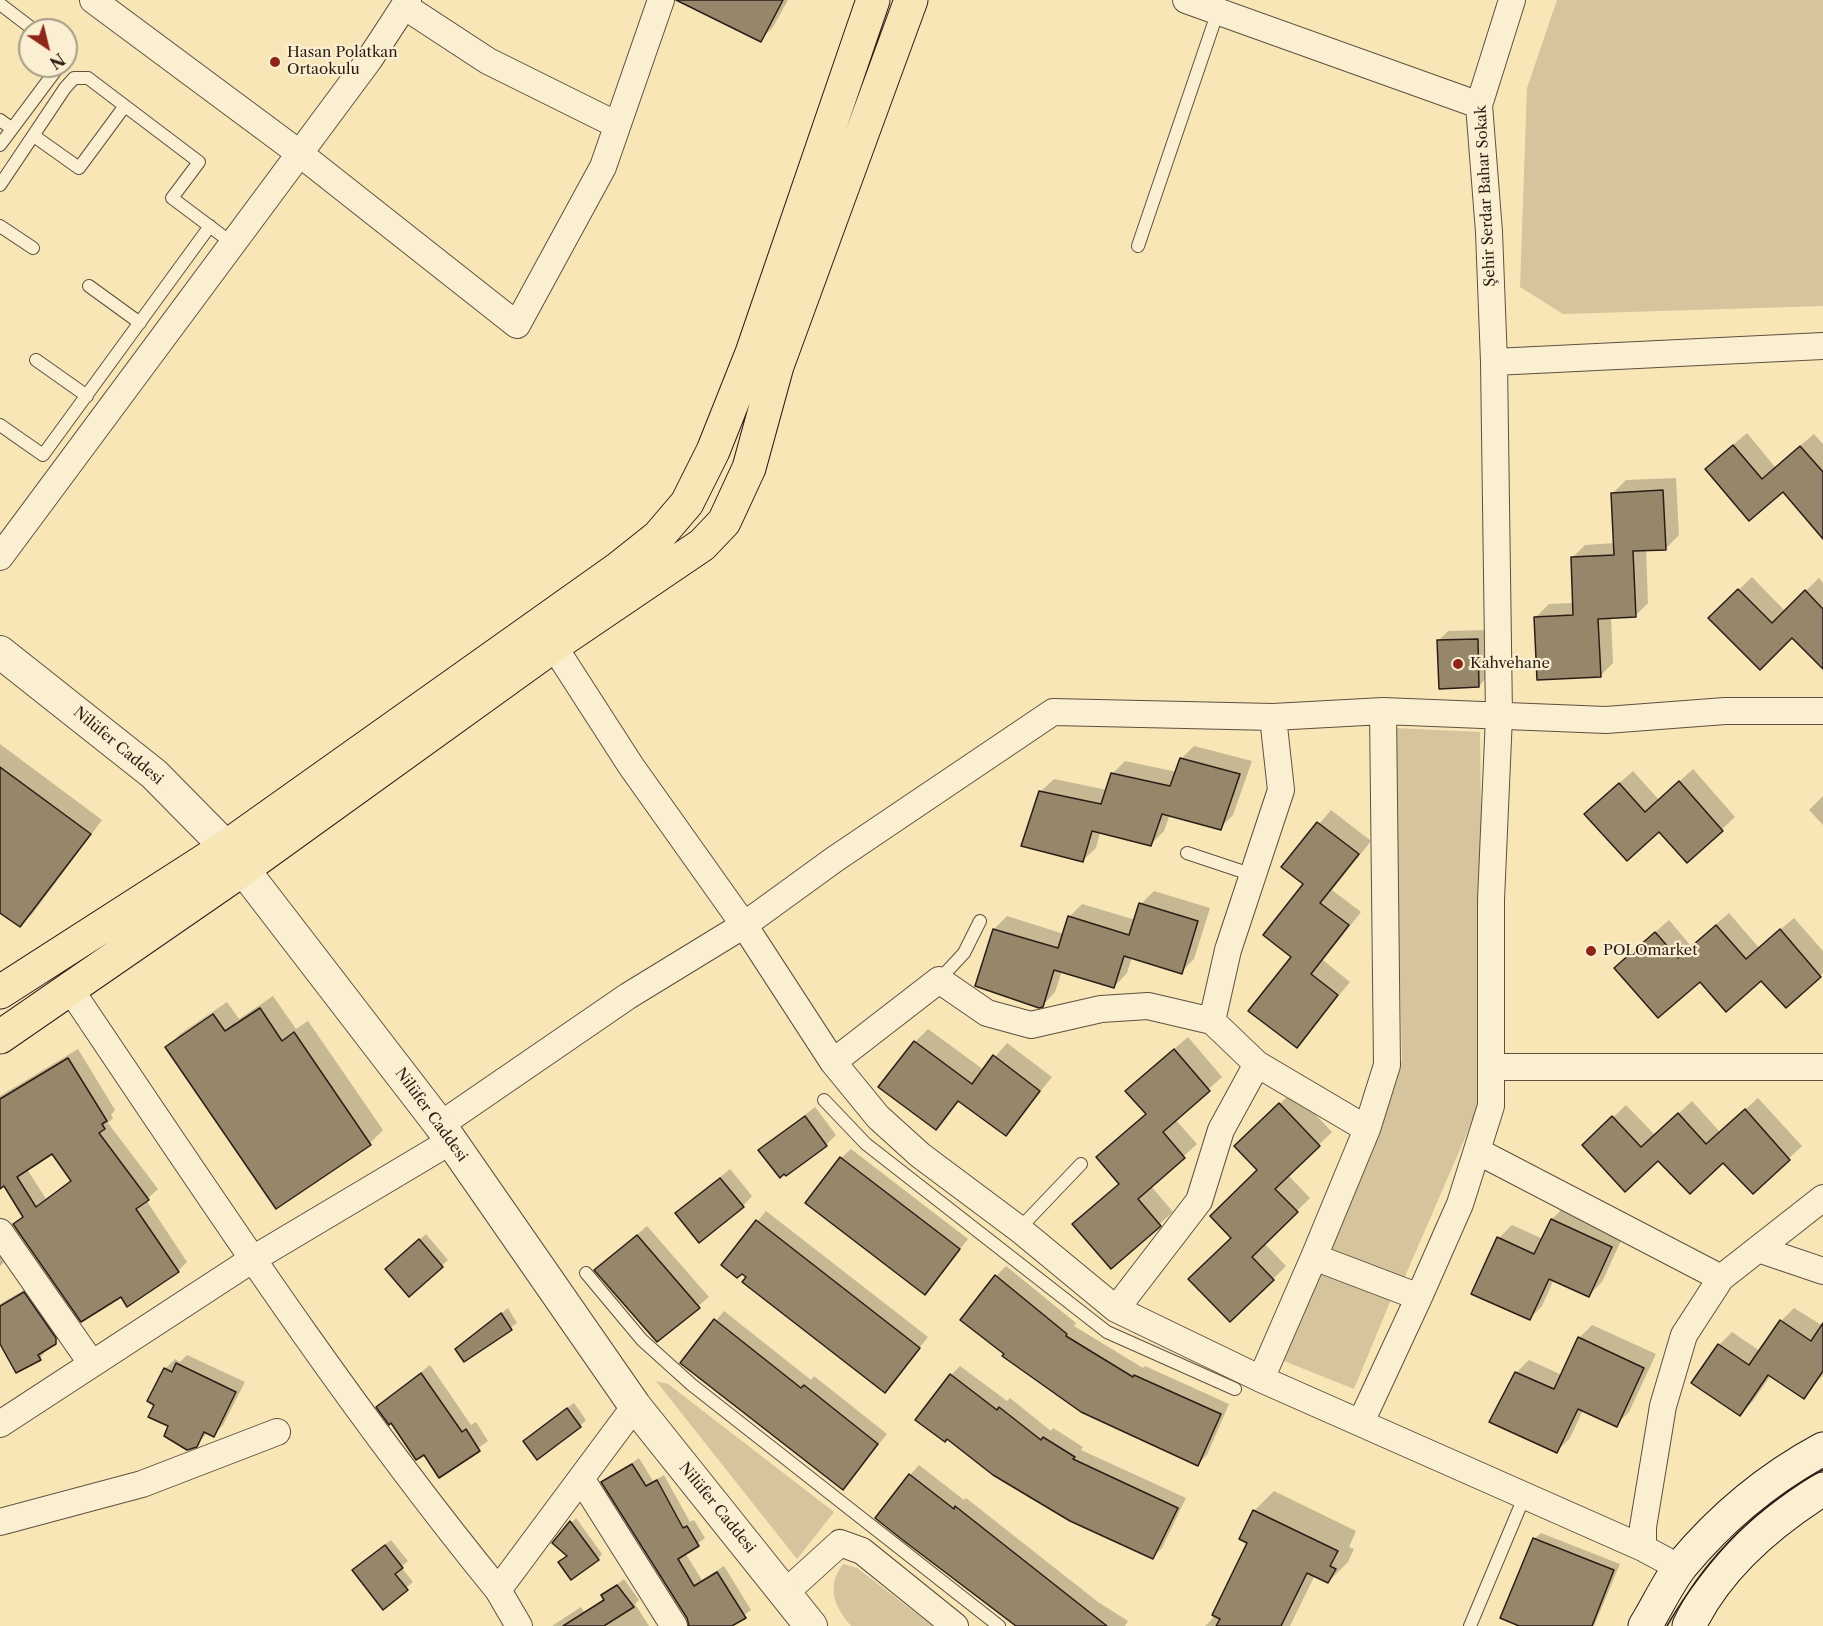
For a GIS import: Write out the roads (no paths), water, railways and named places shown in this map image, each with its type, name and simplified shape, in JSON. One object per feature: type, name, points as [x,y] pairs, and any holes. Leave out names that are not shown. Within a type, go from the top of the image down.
[{"type":"main road","points":[[547,635],[658,537],[687,503],[713,450],[752,353],[873,0]]},
{"type":"main road","points":[[0,1037],[70,989],[234,859],[547,635],[702,545],[724,522],[749,468],[777,366],[911,0]]},
{"type":"main road","points":[[0,992],[234,859]]},
{"type":"main road","points":[[1645,1626],[1680,1568],[1728,1516],[1789,1467],[1823,1449]]},
{"type":"main road","points":[[1689,1626],[1700,1605],[1746,1547],[1787,1512],[1823,1489]]},
{"type":"street","points":[[93,0],[298,153],[517,325],[603,167],[662,0]]},
{"type":"street","points":[[1186,0],[1479,105]]},
{"type":"street","name":"Şehir Serdar Bahar Sokak","points":[[1360,1422],[1460,1204],[1491,1106],[1491,900],[1498,716],[1494,362],[1489,232],[1479,105],[1512,0]]},
{"type":"street","points":[[0,557],[369,60],[406,3],[489,61],[617,125]]},
{"type":"street","points":[[1494,362],[1823,346]]},
{"type":"street","points":[[547,635],[631,766],[744,925],[833,1062],[878,1117],[911,1147],[1019,1229],[1116,1310],[1262,1378],[1644,1548],[1680,1568]]},
{"type":"street","name":"Nilüfer Caddesi","points":[[0,652],[154,774],[234,859],[446,1133],[635,1406],[811,1626]]},
{"type":"street","points":[[0,1424],[446,1133],[628,996],[744,925],[835,859],[1053,712],[1273,717],[1383,711],[1606,720],[1725,711],[1823,711]]},
{"type":"street","points":[[1262,1378],[1367,1129],[1387,1065],[1383,711]]},
{"type":"street","points":[[1212,1021],[1228,950],[1281,790],[1273,717]]},
{"type":"street","points":[[833,1062],[939,980],[987,1013],[1030,1025],[1101,1009],[1148,1006],[1212,1021],[1257,1064],[1367,1129]]},
{"type":"street","points":[[70,989],[253,1259],[438,1517],[498,1590],[519,1626]]},
{"type":"street","points":[[1116,1310],[1199,1201],[1221,1130],[1257,1064]]},
{"type":"street","points":[[1492,1066],[1823,1067]]},
{"type":"street","points":[[1477,1151],[1721,1278]]},
{"type":"street","points":[[1644,1548],[1643,1527],[1663,1406],[1684,1335],[1721,1278],[1823,1198]]},
{"type":"street","points":[[0,1232],[92,1364]]},
{"type":"street","points":[[1758,1249],[1823,1271]]},
{"type":"street","points":[[1314,1257],[1419,1297]]},
{"type":"street","points":[[498,1590],[635,1406]]},
{"type":"street","points":[[0,1522],[142,1484],[278,1432]]},
{"type":"street","points":[[582,1480],[674,1626]]},
{"type":"street","points":[[786,1592],[840,1543],[862,1551],[955,1626]]},
{"type":"lane","points":[[0,4],[18,18]]},
{"type":"lane","points":[[1138,246],[1218,11]]},
{"type":"lane","points":[[0,145],[50,78]]},
{"type":"lane","points":[[0,185],[74,78],[88,78],[199,162],[172,198],[232,243]]},
{"type":"lane","points":[[34,136],[78,168],[124,107]]},
{"type":"lane","points":[[0,120],[11,128]]},
{"type":"lane","points":[[0,226],[33,248]]},
{"type":"lane","points":[[0,425],[43,455],[210,226]]},
{"type":"lane","points":[[89,286],[140,322]]},
{"type":"lane","points":[[36,360],[87,396]]},
{"type":"lane","points":[[1187,853],[1253,875]]},
{"type":"lane","points":[[939,980],[964,952],[980,921]]},
{"type":"lane","points":[[824,1100],[866,1144],[1107,1332],[1235,1389]]},
{"type":"lane","points":[[1019,1229],[1081,1164]]},
{"type":"lane","points":[[586,1273],[642,1340],[692,1385],[999,1626]]},
{"type":"lane","points":[[1470,1626],[1525,1495]]},
{"type":"tram line","points":[[1667,1626],[1698,1579],[1734,1537],[1776,1500],[1823,1470]]},
{"type":"place","name":"Hasan Polatkan Ortaokulu","points":[[275,62]]},
{"type":"place","name":"Kahvehane","points":[[1458,664]]},
{"type":"place","name":"POLOmarket","points":[[1591,951]]}]
